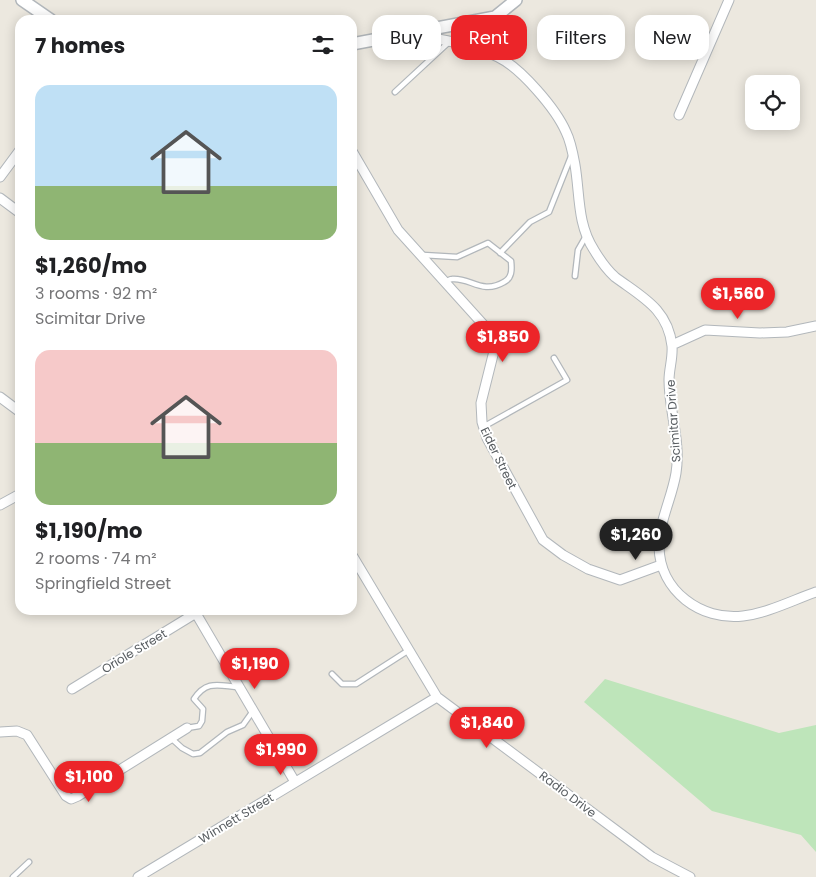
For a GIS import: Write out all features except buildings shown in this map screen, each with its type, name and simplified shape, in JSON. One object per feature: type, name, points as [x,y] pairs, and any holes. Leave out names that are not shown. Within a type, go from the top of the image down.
[{"type":"street","points":[[22,0],[44,15]]},
{"type":"street","points":[[441,27],[495,16],[516,0]]},
{"type":"street","points":[[679,115],[728,0]]},
{"type":"street","points":[[357,43],[372,40]]},
{"type":"street","name":"Scimitar Drive","points":[[441,40],[500,58],[529,81],[566,131],[578,183],[580,216],[600,260],[614,275],[644,296],[655,307],[666,324],[672,345],[669,379],[676,441],[676,472],[659,545],[661,565],[667,581],[679,596],[704,610],[720,615],[743,616],[816,592]]},
{"type":"street","points":[[0,177],[15,157]]},
{"type":"street","name":"Eider Street","points":[[357,160],[398,230],[490,332],[494,351],[481,403],[483,427],[491,446],[543,540],[563,555],[588,569],[620,580],[661,565]]},
{"type":"street","points":[[0,198],[15,209]]},
{"type":"street","points":[[672,345],[705,330],[778,332],[816,326]]},
{"type":"street","points":[[0,397],[15,408]]},
{"type":"street","points":[[0,505],[15,497]]},
{"type":"street","name":"Radio Drive","points":[[357,563],[438,698],[652,858],[690,877]]},
{"type":"street","name":"Oriole Street","points":[[72,689],[190,615]]},
{"type":"street","points":[[197,615],[295,782]]},
{"type":"street","name":"Winnett Street","points":[[138,877],[438,698]]},
{"type":"street","points":[[0,732],[17,731],[27,735],[66,796],[72,799],[187,728]]},
{"type":"lane","points":[[395,92],[450,41]]},
{"type":"lane","points":[[500,253],[530,222],[549,212],[572,153]]},
{"type":"lane","points":[[575,276],[578,250],[587,235]]},
{"type":"lane","points":[[419,254],[457,257],[488,243],[511,261],[512,270],[507,281],[496,286],[489,287],[452,279],[445,282]]},
{"type":"lane","points":[[483,427],[567,380],[554,358]]},
{"type":"lane","points":[[332,674],[342,684],[356,684],[409,650]]},
{"type":"lane","points":[[187,728],[199,726],[202,721],[203,709],[194,699],[202,690],[213,684],[239,686]]},
{"type":"lane","points":[[172,738],[182,748],[192,754],[200,753],[227,732],[243,725],[253,710]]},
{"type":"lane","points":[[13,877],[29,862]]},
{"type":"green space","points":[[605,679],[779,733],[816,725],[816,852],[801,835],[712,811],[584,702]]}]
